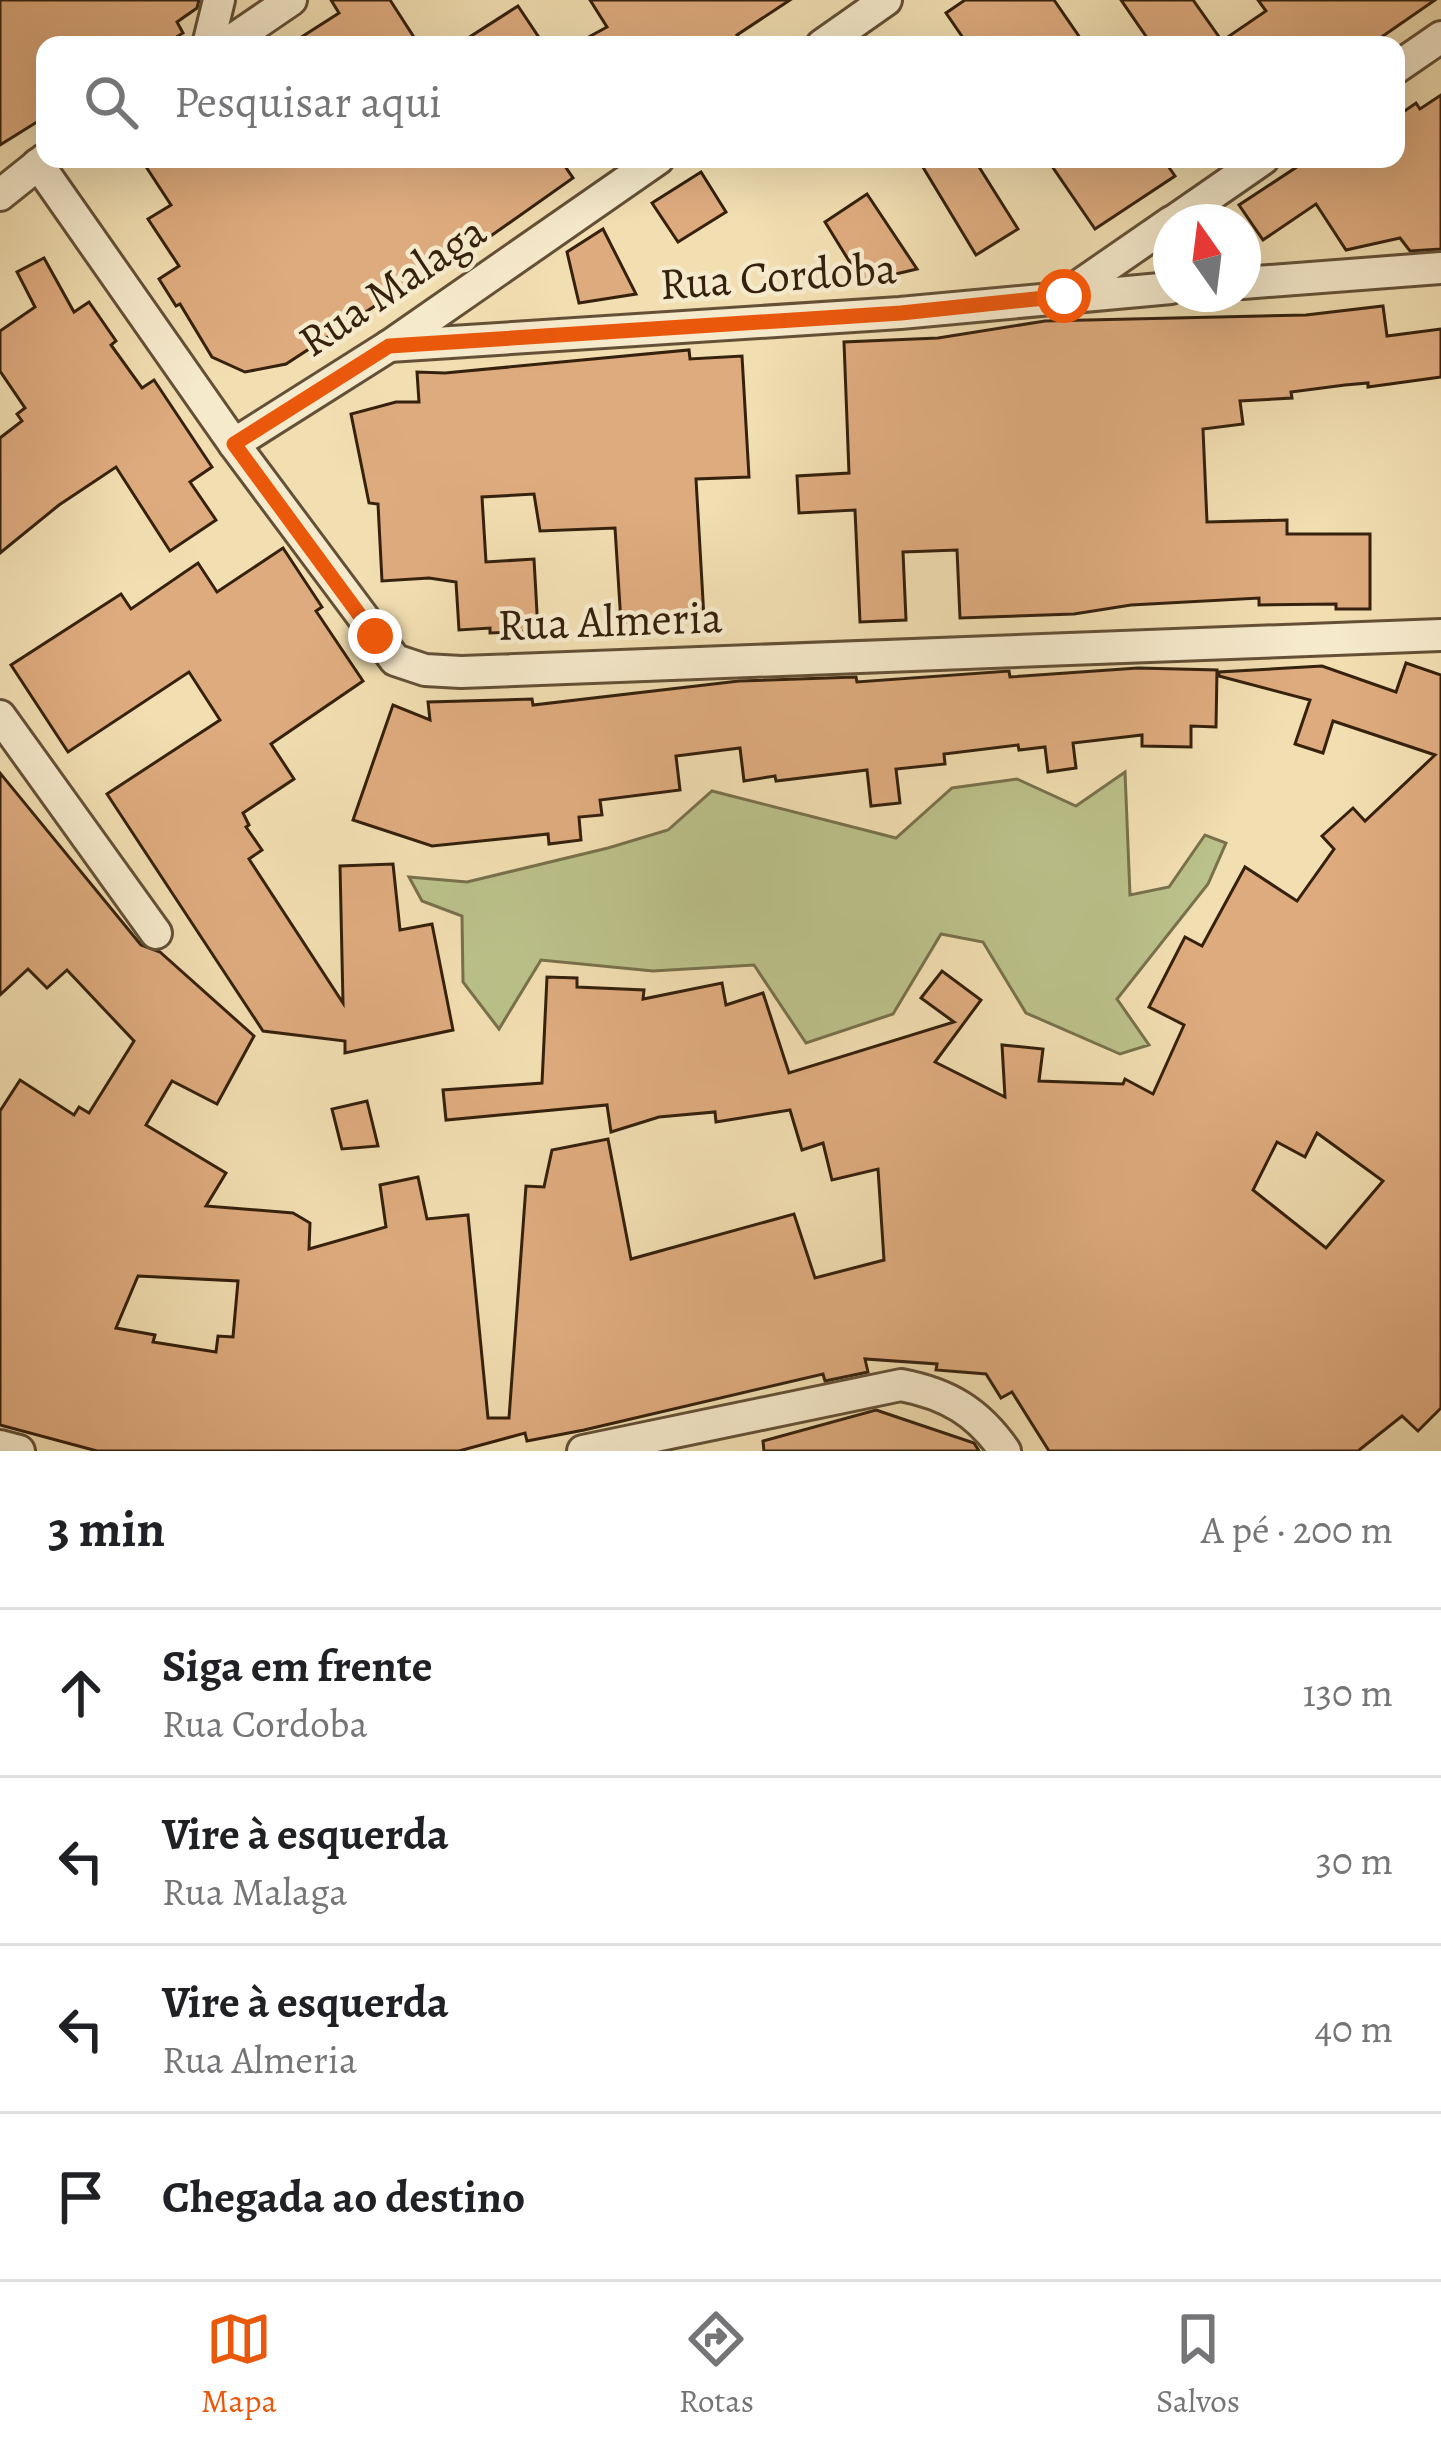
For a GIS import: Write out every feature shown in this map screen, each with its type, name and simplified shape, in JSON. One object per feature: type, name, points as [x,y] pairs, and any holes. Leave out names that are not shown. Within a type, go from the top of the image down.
[{"type":"street","points":[[210,36],[219,0]]},
{"type":"street","points":[[238,36],[291,0]]},
{"type":"street","points":[[834,36],[886,0]]},
{"type":"street","points":[[1405,62],[1441,37]]},
{"type":"street","points":[[0,195],[36,166]]},
{"type":"street","name":"Rua Almeria","points":[[47,168],[234,444],[395,660],[425,670],[461,672],[1441,635]]},
{"type":"street","name":"Rua Malaga","points":[[234,444],[389,346],[645,168]]},
{"type":"street","points":[[1197,204],[1250,168]]},
{"type":"street","points":[[1064,296],[1153,234]]},
{"type":"street","points":[[1261,282],[1441,268]]},
{"type":"street","name":"Rua Cordoba","points":[[389,346],[901,313],[1153,289]]},
{"type":"street","points":[[0,716],[156,933]]},
{"type":"street","points":[[583,1451],[901,1385],[930,1390],[964,1406],[989,1428],[1005,1451]]},
{"type":"street","points":[[0,1446],[19,1451]]},
{"type":"green space","points":[[1125,772],[1130,895],[1169,887],[1205,835],[1226,843],[1208,884],[1117,999],[1149,1045],[1120,1054],[1026,1013],[983,942],[941,934],[893,1014],[806,1043],[754,965],[653,971],[541,960],[499,1029],[463,982],[462,916],[422,901],[409,877],[467,882],[608,848],[668,830],[712,791],[896,838],[952,788],[1017,779],[1076,806]]},
{"type":"building","points":[[0,0],[199,0],[197,8],[177,22],[183,33],[178,36],[36,36],[36,123],[0,145]]},
{"type":"building","points":[[331,0],[390,0],[413,36],[303,36],[339,13]]},
{"type":"building","points":[[590,0],[790,0],[738,36],[590,36],[607,27]]},
{"type":"building","points":[[965,0],[1054,0],[1079,36],[962,36],[946,13]]},
{"type":"building","points":[[1121,0],[1193,0],[1218,36],[1146,36]]},
{"type":"building","points":[[1258,0],[1435,0],[1383,36],[1229,36],[1266,11]]},
{"type":"building","points":[[518,6],[538,36],[471,36]]},
{"type":"building","points":[[1441,95],[1441,249],[1410,251],[1400,238],[1346,250],[1316,204],[1263,240],[1261,204],[1241,204],[1295,168],[1405,168],[1405,111],[1416,103],[1420,109]]},
{"type":"building","points":[[147,168],[566,168],[573,178],[485,240],[482,236],[286,364],[245,372],[212,357],[159,279],[179,266],[148,219],[171,205]]},
{"type":"building","points":[[923,168],[980,168],[1018,229],[976,255]]},
{"type":"building","points":[[1053,168],[1169,168],[1175,176],[1095,229]]},
{"type":"building","points":[[701,172],[726,212],[678,242],[652,203]]},
{"type":"building","points":[[867,194],[917,269],[862,282],[825,222]]},
{"type":"building","points":[[603,229],[636,294],[579,303],[567,252]]},
{"type":"building","points":[[44,258],[74,312],[89,302],[116,341],[111,345],[142,388],[154,380],[212,467],[190,482],[216,520],[170,551],[116,467],[0,553],[0,438],[22,421],[17,414],[25,408],[0,371],[0,331],[35,307],[17,272]]},
{"type":"building","points":[[1383,306],[1387,336],[1441,329],[1441,377],[1240,401],[1243,424],[1203,429],[1207,522],[1287,520],[1287,534],[1370,534],[1370,609],[1336,609],[1336,604],[1259,605],[1259,598],[1131,605],[1074,614],[960,618],[957,550],[903,552],[906,620],[860,622],[855,510],[799,513],[797,476],[849,473],[844,342],[938,338],[1045,321],[1306,315]]},
{"type":"building","points":[[689,350],[690,359],[742,356],[749,477],[696,479],[704,618],[621,623],[615,528],[540,531],[534,494],[482,497],[486,562],[534,559],[538,631],[459,630],[456,582],[429,578],[382,581],[378,504],[369,503],[351,414],[396,402],[419,402],[417,372]]},
{"type":"building","points":[[283,548],[322,607],[316,611],[363,681],[271,744],[294,779],[243,813],[246,827],[262,850],[249,859],[343,1003],[340,866],[393,864],[400,930],[432,924],[453,1030],[345,1053],[345,1041],[263,1031],[107,794],[220,720],[189,672],[68,752],[11,665],[121,594],[131,609],[198,563],[217,592]]},
{"type":"building","points":[[1406,663],[1441,675],[1441,1408],[1418,1431],[1402,1416],[1358,1451],[1049,1451],[1012,1392],[1001,1398],[986,1374],[936,1370],[937,1364],[865,1359],[868,1372],[825,1381],[823,1374],[584,1430],[527,1441],[525,1433],[459,1451],[97,1451],[0,1425],[0,1111],[20,1080],[74,1115],[79,1107],[89,1113],[134,1041],[67,970],[47,988],[28,969],[0,995],[0,773],[141,945],[160,952],[254,1036],[217,1104],[172,1081],[146,1125],[226,1173],[206,1206],[293,1213],[310,1223],[309,1249],[386,1227],[380,1185],[418,1177],[427,1219],[468,1215],[488,1418],[509,1418],[526,1186],[544,1187],[552,1150],[608,1139],[631,1259],[794,1214],[815,1278],[884,1260],[878,1169],[832,1180],[823,1143],[802,1150],[790,1110],[716,1122],[715,1112],[659,1117],[611,1132],[607,1105],[446,1120],[443,1090],[542,1083],[547,977],[577,978],[577,987],[644,990],[643,999],[722,983],[726,1005],[763,993],[789,1073],[954,1022],[921,998],[942,971],[981,1000],[935,1062],[1005,1097],[1002,1045],[1043,1049],[1039,1081],[1123,1084],[1125,1079],[1153,1094],[1184,1025],[1149,1007],[1185,937],[1202,946],[1245,867],[1297,901],[1334,849],[1322,836],[1353,808],[1365,821],[1435,755],[1333,721],[1323,753],[1295,744],[1310,700],[1219,676],[1219,672],[1322,666],[1396,692]],"holes":[[[1317,1133],[1383,1181],[1326,1248],[1253,1190],[1277,1142],[1305,1157]],[[138,1276],[238,1281],[233,1337],[218,1336],[216,1352],[153,1342],[155,1335],[116,1328]]]},
{"type":"building","points":[[1138,668],[1217,670],[1216,727],[1191,726],[1191,747],[1142,746],[1142,735],[1073,743],[1076,768],[1048,772],[1045,747],[1019,750],[1018,745],[944,754],[945,764],[896,769],[900,803],[871,806],[867,770],[744,781],[740,748],[676,756],[680,790],[600,800],[602,815],[579,817],[581,840],[549,844],[548,834],[432,846],[353,820],[393,705],[430,720],[428,702],[532,699],[533,705],[739,681],[856,677],[857,682]]},
{"type":"building","points":[[367,1101],[378,1146],[342,1149],[332,1109]]},
{"type":"building","points":[[876,1410],[974,1443],[979,1451],[764,1451],[763,1441]]},
{"type":"route","points":[[375,636],[234,444],[389,346],[901,313],[1064,296]]}]
